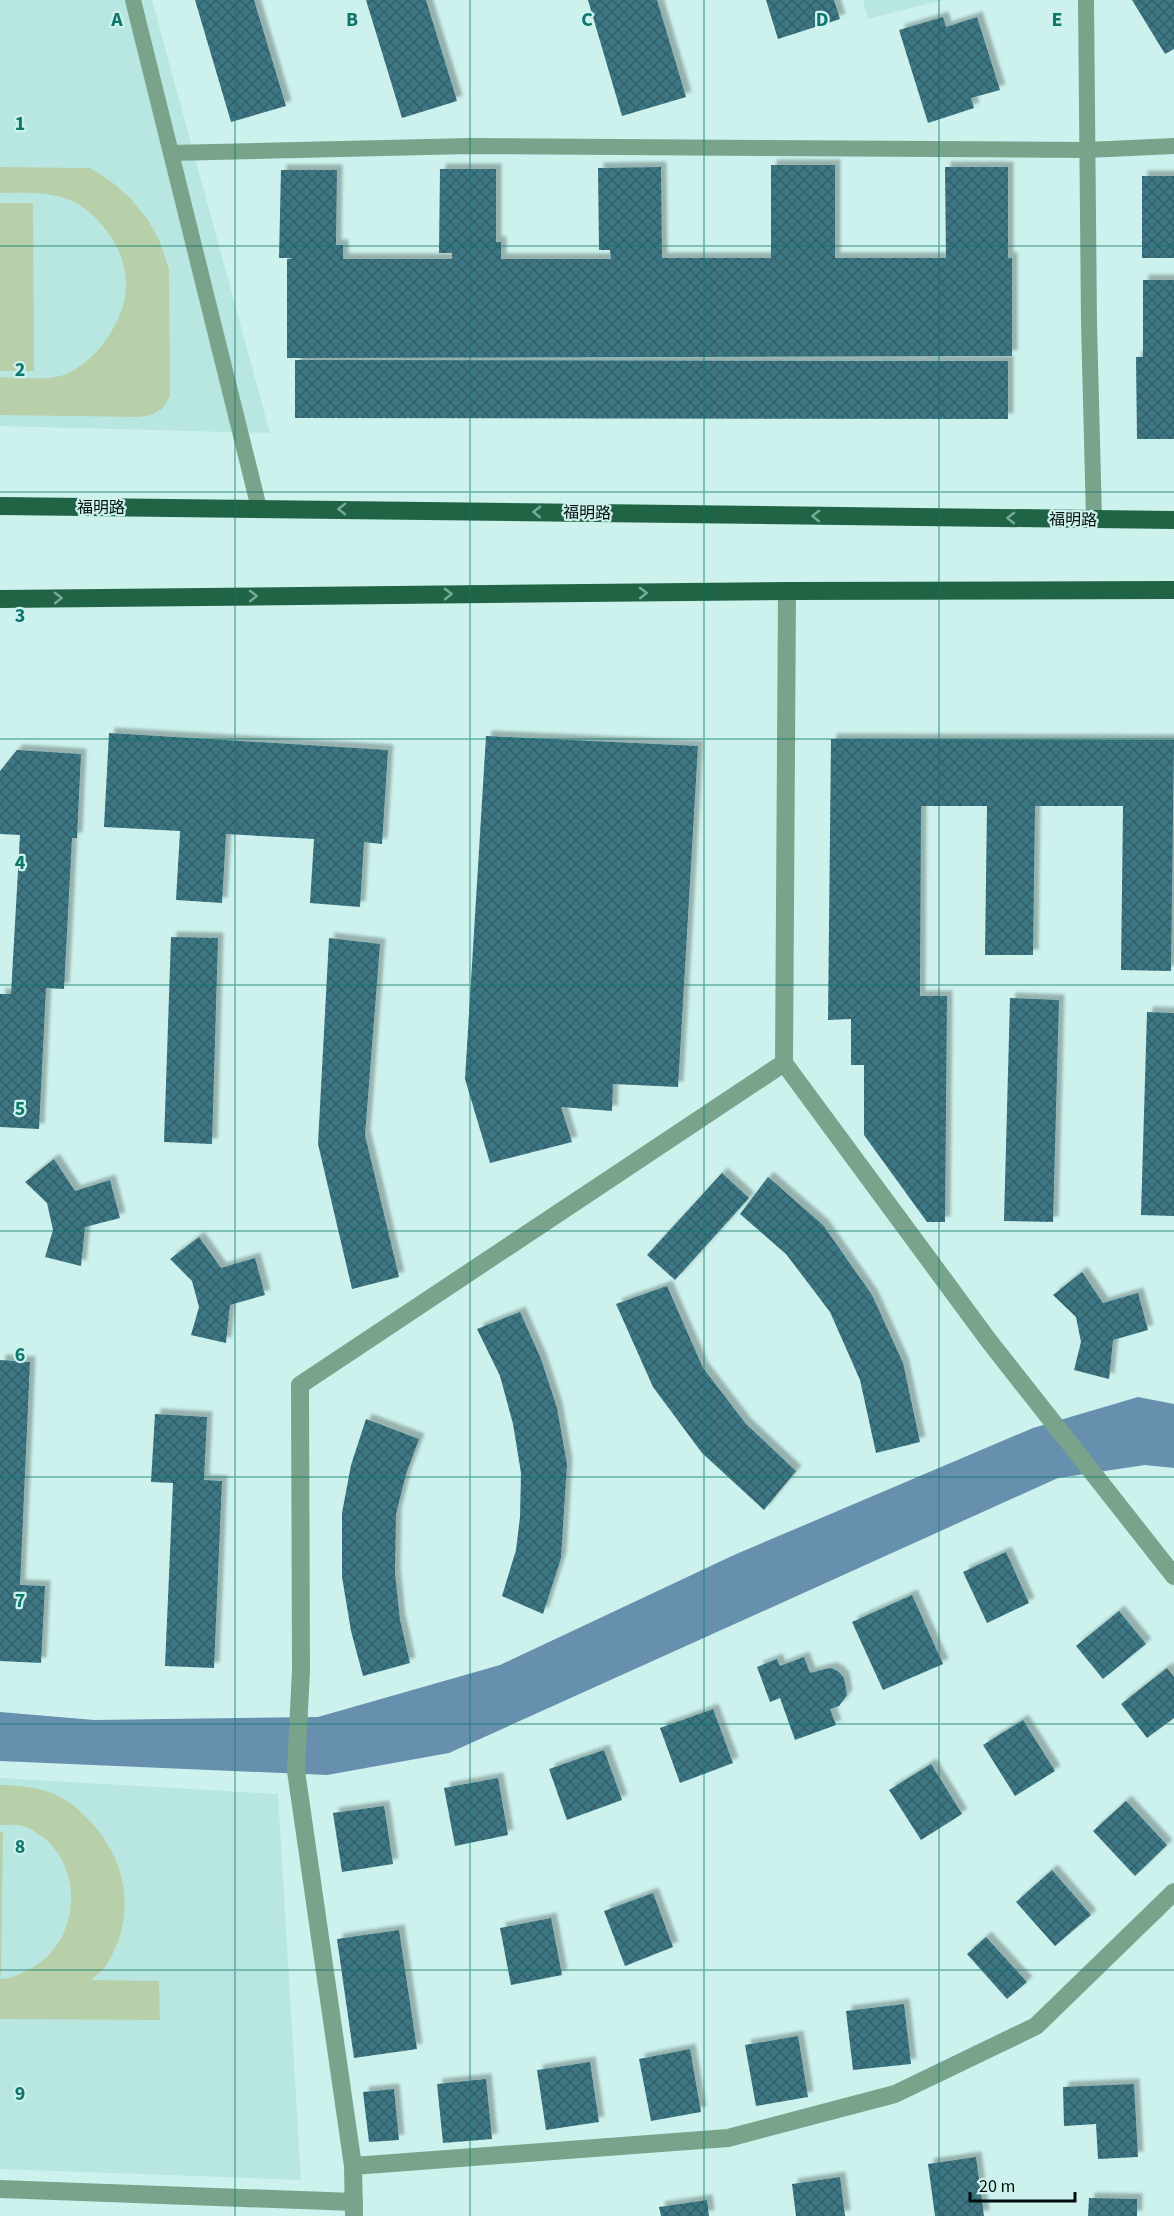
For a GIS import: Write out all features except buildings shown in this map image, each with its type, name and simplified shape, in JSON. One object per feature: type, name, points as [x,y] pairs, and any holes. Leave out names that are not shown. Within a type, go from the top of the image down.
[{"type":"main road","name":"福明路","points":[[0,506],[1174,520]]},
{"type":"main road","points":[[0,599],[787,591],[1174,590]]},
{"type":"street","points":[[787,591],[784,1063],[1018,1378],[1174,1576]]},
{"type":"street","points":[[0,2189],[354,2209],[353,2166],[296,1771],[301,1670],[300,1385],[784,1063]]},
{"type":"street","points":[[353,2166],[728,2138],[895,2094],[1036,2026],[1174,1892]]},
{"type":"lane","points":[[133,0],[259,508]]},
{"type":"lane","points":[[1086,0],[1094,519]]},
{"type":"lane","points":[[171,153],[470,146],[1087,150],[1174,146]]},
{"type":"shaded area","points":[[0,0],[152,0],[270,433],[0,426]]},
{"type":"shaded area","points":[[863,0],[943,0],[868,19]]},
{"type":"shaded area","points":[[1138,1397],[1174,1404],[1174,1468],[1145,1465],[1058,1478],[449,1753],[327,1775],[0,1761],[0,1712],[94,1720],[318,1717],[500,1665],[734,1555],[1033,1428]]},
{"type":"shaded area","points":[[0,1778],[278,1794],[301,2180],[0,2169]]},
{"type":"green space","points":[[0,167],[90,168],[113,183],[131,199],[148,220],[160,242],[169,269],[170,396],[163,408],[152,415],[138,417],[0,415],[0,377],[57,377],[81,366],[91,358],[119,317],[124,303],[126,276],[117,248],[93,215],[72,201],[55,196],[37,193],[0,193]]},
{"type":"green space","points":[[0,203],[33,203],[34,371],[0,371]]},
{"type":"green space","points":[[0,1785],[34,1788],[60,1797],[82,1813],[107,1843],[116,1860],[121,1877],[125,1912],[116,1947],[106,1966],[91,1980],[159,1981],[160,2020],[0,2019],[0,1979],[12,1977],[30,1969],[49,1955],[62,1937],[69,1917],[71,1895],[67,1873],[58,1854],[43,1838],[23,1826],[0,1825]]},
{"type":"green space","points":[[0,1832],[3,1832],[1,1974],[0,1974]]}]
